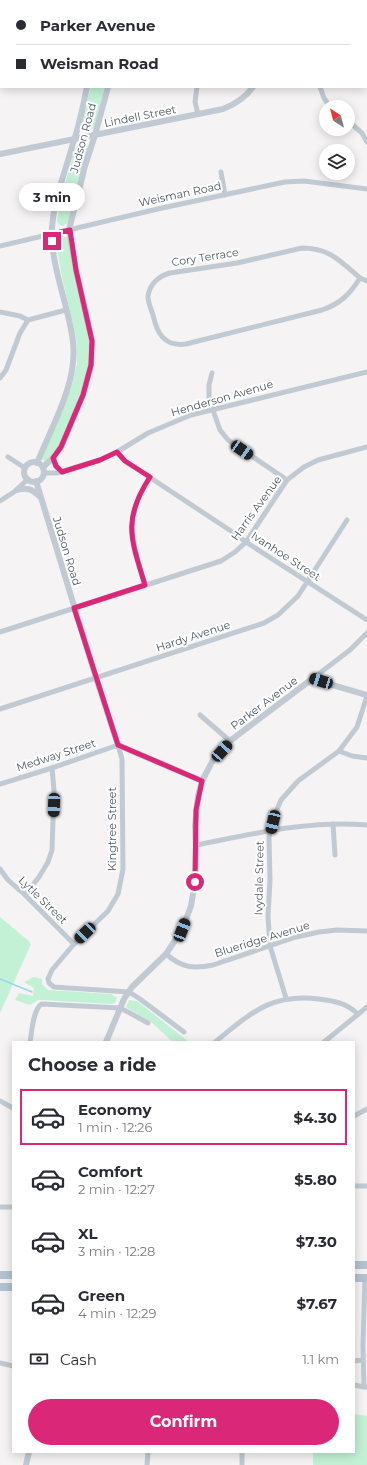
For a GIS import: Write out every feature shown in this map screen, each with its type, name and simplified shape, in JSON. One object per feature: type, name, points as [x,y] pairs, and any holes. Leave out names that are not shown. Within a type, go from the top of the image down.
[{"type":"main road","points":[[355,1265],[367,1265]]},
{"type":"main road","points":[[0,1275],[12,1274]]},
{"type":"main road","points":[[355,1278],[366,1278]]},
{"type":"main road","points":[[0,1286],[12,1287]]},
{"type":"street","name":"Judson Road","points":[[37,462],[66,394],[72,372],[74,353],[73,341],[57,269],[52,234],[56,198],[75,139],[87,88]]},
{"type":"street","name":"Judson Road","points":[[44,470],[61,447],[83,395],[91,365],[91,335],[76,270],[70,230],[108,88]]},
{"type":"street","points":[[197,88],[195,102],[198,114]]},
{"type":"street","name":"Lindell Street","points":[[0,154],[223,109],[234,104],[245,96],[252,88]]},
{"type":"street","points":[[320,88],[325,100]]},
{"type":"street","points":[[355,127],[362,133],[367,142]]},
{"type":"street","points":[[221,172],[225,195]]},
{"type":"street","name":"Weisman Road","points":[[0,246],[162,208],[285,182],[304,180],[367,189]]},
{"type":"street","name":"Cory Terrace","points":[[360,278],[347,296],[331,307],[183,344],[168,342],[159,334],[148,297],[153,284],[158,278],[166,274],[237,263],[298,248],[313,248],[332,254],[360,278],[367,281]]},
{"type":"street","points":[[0,312],[20,316],[28,320],[66,310]]},
{"type":"street","points":[[0,378],[6,370],[20,333],[28,320]]},
{"type":"street","name":"Henderson Avenue","points":[[44,470],[49,474],[62,472],[100,460],[117,452],[148,433],[170,423],[212,410],[367,372]]},
{"type":"street","points":[[212,373],[208,395],[220,430],[228,440],[287,480]]},
{"type":"street","name":"Harris Avenue","points":[[0,632],[221,561],[235,552],[246,542],[287,480],[304,467],[318,460],[367,447]]},
{"type":"street","name":"Ivanhoe Street","points":[[117,452],[125,461],[246,542],[367,620]]},
{"type":"street","points":[[8,456],[26,468]]},
{"type":"street","points":[[53,458],[56,466],[62,472]]},
{"type":"street","points":[[37,462],[44,470],[41,479],[36,482],[28,479],[25,474],[26,468],[30,463],[37,462]]},
{"type":"street","points":[[145,585],[131,531],[135,503],[141,490],[150,477]]},
{"type":"street","points":[[0,501],[17,490],[28,479]]},
{"type":"street","name":"Judson Road","points":[[36,482],[74,608],[118,745]]},
{"type":"street","points":[[17,490],[24,488],[29,489],[40,497]]},
{"type":"street","name":"Hardy Avenue","points":[[0,709],[264,623],[278,615],[290,605],[308,582],[347,520]]},
{"type":"street","name":"Parker Avenue","points":[[106,1041],[124,999],[166,954],[182,930],[191,906],[195,882],[196,810],[202,781],[214,760],[230,741],[350,650],[367,633]]},
{"type":"street","points":[[312,679],[367,696]]},
{"type":"street","name":"Ivydale Street","points":[[286,998],[270,946],[268,916],[270,880],[269,837],[275,814],[281,800],[298,781],[339,751],[357,727],[367,696]]},
{"type":"street","points":[[200,715],[230,741]]},
{"type":"street","points":[[118,745],[202,781]]},
{"type":"street","name":"Medway Street","points":[[0,784],[118,745]]},
{"type":"street","name":"Kingtree Street","points":[[118,745],[122,759],[123,869],[121,884],[118,894],[108,911],[74,944],[52,970],[48,979],[49,983],[54,987],[129,992]]},
{"type":"street","points":[[339,751],[352,756],[367,758]]},
{"type":"street","points":[[25,895],[48,862],[52,850],[54,790],[52,768]]},
{"type":"street","points":[[333,824],[335,855]]},
{"type":"street","points":[[196,846],[271,830],[333,824],[367,825]]},
{"type":"street","name":"Lytle Street","points":[[0,869],[8,880],[74,944]]},
{"type":"street","name":"Blueridge Avenue","points":[[166,954],[182,965],[200,968],[296,937],[337,930],[367,931]]},
{"type":"street","points":[[129,992],[184,1032]]},
{"type":"street","points":[[216,1041],[251,1013],[286,998],[308,997],[332,1001],[349,1006],[358,1014]]},
{"type":"street","points":[[30,1041],[36,1010],[39,1005],[46,1004],[120,1008],[148,1023]]},
{"type":"street","points":[[325,1041],[367,1007]]},
{"type":"street","points":[[0,1101],[12,1107]]},
{"type":"street","points":[[355,1116],[367,1110]]},
{"type":"street","points":[[355,1186],[367,1186]]},
{"type":"street","points":[[0,1207],[12,1207]]},
{"type":"street","points":[[355,1385],[365,1387],[363,1360],[366,1278]]},
{"type":"street","points":[[355,1361],[363,1360]]},
{"type":"street","points":[[0,1363],[12,1366]]},
{"type":"street","points":[[26,1465],[29,1453]]},
{"type":"street","points":[[147,1465],[148,1453]]},
{"type":"street","points":[[242,1453],[242,1465]]},
{"type":"green space","points":[[91,88],[105,88],[93,129],[86,132],[80,126]]},
{"type":"green space","points":[[86,141],[88,148],[69,222],[63,226],[57,222],[61,198],[74,151],[79,144]]},
{"type":"green space","points":[[63,236],[68,238],[89,339],[89,368],[85,383],[61,442],[45,462],[41,458],[71,388],[77,364],[75,333],[56,243],[58,238]]},
{"type":"green space","points":[[0,917],[31,944],[0,1013]]},
{"type":"green space","points":[[34,977],[42,979],[42,984],[48,990],[111,994],[117,998],[115,1003],[110,1004],[38,1000],[30,1005],[15,1000],[19,993],[33,996],[34,988],[24,982]]},
{"type":"green space","points":[[129,1000],[137,1001],[188,1041],[172,1041],[151,1022],[126,1007]]},
{"type":"green space","points":[[355,1414],[367,1416],[367,1465],[313,1465],[313,1453],[355,1453]]},
{"type":"waterway","points":[[0,979],[32,992]]},
{"type":"route","points":[[52,241],[52,234],[70,230],[76,270],[92,341],[91,365],[87,384],[61,447],[53,458],[56,466],[62,472],[100,460],[117,452],[125,461],[150,477],[141,490],[135,503],[131,531],[145,585],[74,608],[118,745],[202,781],[196,810],[195,882]]}]
